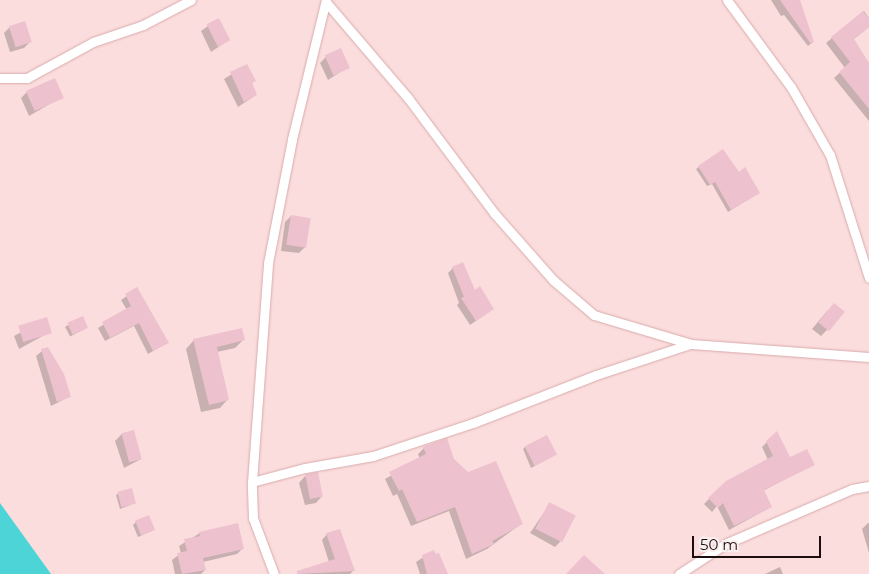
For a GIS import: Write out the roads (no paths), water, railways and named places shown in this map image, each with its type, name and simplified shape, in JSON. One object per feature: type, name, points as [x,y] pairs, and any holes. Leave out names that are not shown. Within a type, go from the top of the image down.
[{"type":"lane","points":[[0,78],[27,78],[93,42],[143,25],[191,0]]},
{"type":"lane","points":[[727,0],[791,87],[830,154],[869,278]]},
{"type":"lane","points":[[326,1],[408,98],[494,213],[553,280],[594,315],[690,344],[869,357]]},
{"type":"lane","points":[[274,574],[253,518],[252,482],[268,263],[292,139],[326,1]]},
{"type":"lane","points":[[252,482],[305,468],[373,456],[473,423],[596,375],[690,344]]},
{"type":"lane","points":[[680,574],[725,544],[852,489],[869,486]]},
{"type":"water","points":[[0,503],[51,574],[0,574]]}]
